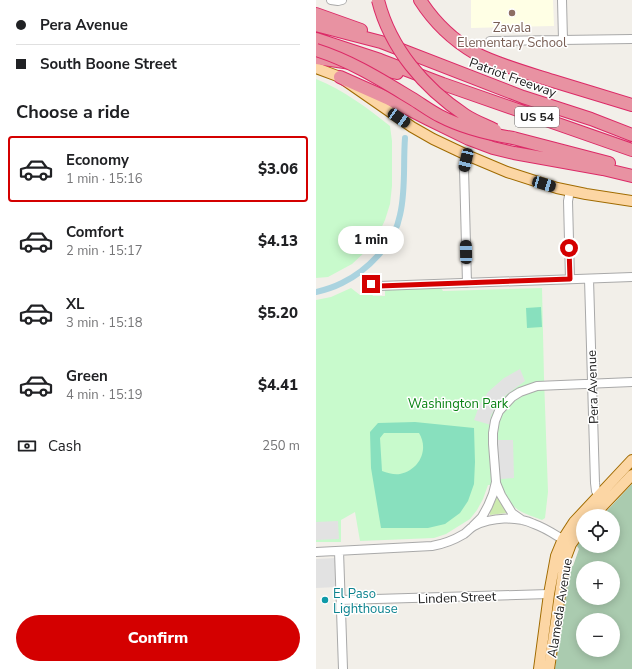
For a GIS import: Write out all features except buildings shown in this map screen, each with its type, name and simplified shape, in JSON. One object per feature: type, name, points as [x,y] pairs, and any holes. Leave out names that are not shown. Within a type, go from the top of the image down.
[{"type":"highway","points":[[378,0],[393,39],[413,68],[427,84],[465,115],[513,138]]},
{"type":"highway","points":[[420,0],[436,21],[449,34],[483,57],[518,70],[632,105]]},
{"type":"highway","points":[[316,14],[360,30],[381,42]]},
{"type":"highway","name":"Patriot Freeway","points":[[316,25],[381,42],[523,97],[632,134]]},
{"type":"highway","name":"US 54","points":[[316,39],[380,60],[443,84],[632,150]]},
{"type":"highway","points":[[316,50],[332,55],[358,67],[379,78],[440,116],[463,127],[490,135],[513,138],[632,169]]},
{"type":"highway","points":[[316,58],[362,65],[443,84]]},
{"type":"highway","points":[[340,77],[387,98],[470,139],[493,148],[514,154],[603,169],[632,176]]},
{"type":"highway","points":[[591,119],[632,127]]},
{"type":"main road","points":[[316,68],[340,77],[412,127],[433,139],[507,172],[570,191],[632,201]]},
{"type":"main road","name":"Alameda Avenue","points":[[596,509],[602,498],[632,460]]},
{"type":"main road","name":"Alameda Avenue","points":[[549,669],[563,569],[567,554],[567,542],[574,522],[632,475]]},
{"type":"main road","name":"Alameda Avenue","points":[[538,669],[556,556],[576,534]]},
{"type":"street","points":[[331,0],[342,0]]},
{"type":"street","points":[[562,0],[563,40]]},
{"type":"street","points":[[490,41],[632,39]]},
{"type":"street","points":[[467,283],[464,168],[466,160],[469,156]]},
{"type":"street","points":[[570,191],[568,201],[570,279]]},
{"type":"street","points":[[371,284],[379,286],[632,277]]},
{"type":"street","name":"Pera Avenue","points":[[589,279],[595,483],[596,491],[602,498]]},
{"type":"street","points":[[523,520],[512,513],[501,495],[496,482],[493,433],[495,421],[499,411],[520,392],[537,386],[632,382]]},
{"type":"street","points":[[316,552],[432,546],[441,545],[452,541],[473,527],[482,517],[493,494],[496,482]]},
{"type":"street","points":[[473,527],[491,520],[523,520],[536,524],[567,542]]},
{"type":"street","points":[[339,551],[343,669]]},
{"type":"street","name":"Linden Street","points":[[341,600],[549,594]]},
{"type":"shaded area","name":"Zavala Elementary School","points":[[471,0],[553,0],[554,26],[471,28]]},
{"type":"shaded area","points":[[520,369],[525,381],[502,398],[491,415],[490,422],[498,424],[495,440],[513,440],[514,478],[492,480],[489,434],[491,425],[474,420],[479,406],[488,392],[504,378]]},
{"type":"shaded area","points":[[632,484],[632,669],[555,669],[569,571],[570,567],[573,566],[578,553],[620,553],[620,509],[609,509]]},
{"type":"shaded area","points":[[338,521],[339,539],[316,540],[316,522]]},
{"type":"shaded area","points":[[336,558],[337,587],[316,588],[316,559]]},
{"type":"green space","points":[[316,79],[346,94],[390,126],[392,141],[392,186],[390,204],[385,220],[378,235],[366,251],[352,264],[328,277],[316,278]]},
{"type":"green space","name":"Washington Park","points":[[351,288],[360,295],[371,293],[373,296],[385,296],[385,290],[441,288],[443,291],[542,288],[548,492],[545,518],[542,520],[521,512],[508,500],[501,485],[488,485],[483,499],[470,519],[446,534],[434,538],[360,541],[355,512],[341,520],[341,542],[316,542],[316,300],[331,297]]},
{"type":"green space","points":[[541,307],[542,327],[527,328],[526,308]]},
{"type":"green space","points":[[415,422],[474,428],[474,484],[468,501],[460,513],[445,524],[428,528],[381,528],[371,468],[370,432],[378,423]],"holes":[[[384,433],[419,433],[422,439],[423,452],[421,458],[413,468],[400,474],[382,471],[380,438]]]},
{"type":"green space","points":[[499,496],[507,512],[490,515],[497,497]]},
{"type":"waterway","points":[[316,292],[339,284],[361,271],[370,264],[386,246],[392,236],[397,225],[402,206],[405,138]]},
{"type":"place","name":"Zavala Elementary School","points":[[512,13]]},
{"type":"place","name":"El Paso Lighthouse","points":[[325,600]]},
{"type":"route","points":[[371,284],[379,286],[570,279],[569,248]]}]
